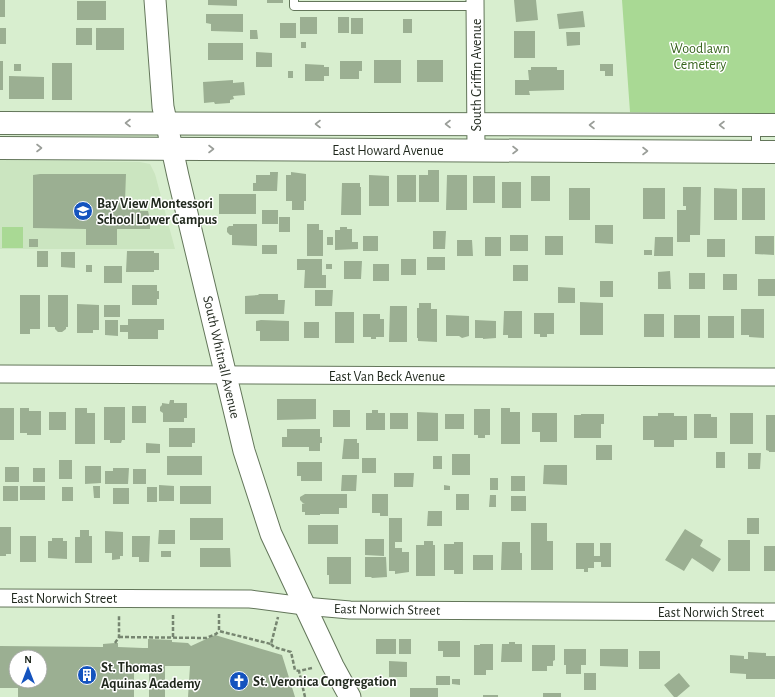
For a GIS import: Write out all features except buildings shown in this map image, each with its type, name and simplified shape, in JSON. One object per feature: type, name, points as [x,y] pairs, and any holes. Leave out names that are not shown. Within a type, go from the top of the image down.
[{"type":"main road","name":"East Howard Avenue","points":[[0,123],[172,149],[252,136],[477,124],[766,125]]},
{"type":"main road","name":"East Howard Avenue","points":[[0,148],[167,123],[252,136],[476,150],[765,152]]},
{"type":"street","name":"South Whitnall Avenue","points":[[155,0],[162,100],[172,149],[244,451],[271,534],[333,666],[350,697]]},
{"type":"street","name":"South Griffin Avenue","points":[[476,3],[476,150]]},
{"type":"street","name":"East Van Beck Avenue","points":[[0,374],[775,377]]},
{"type":"street","name":"East Norwich Street","points":[[0,598],[250,598],[304,606],[350,610],[775,612]]},
{"type":"lane","points":[[294,0],[294,6],[476,3]]},
{"type":"lane","points":[[765,152],[766,125]]},
{"type":"path","points":[[173,614],[173,637]]},
{"type":"path","points":[[219,614],[219,631]]},
{"type":"path","points":[[115,643],[119,637],[119,615]]},
{"type":"path","points":[[271,644],[278,615]]},
{"type":"path","points":[[119,637],[206,638],[216,634],[219,631]]},
{"type":"path","points":[[219,631],[271,644],[274,647],[290,652],[295,670],[299,671],[312,668]]},
{"type":"path","points":[[299,671],[305,697]]},
{"type":"shaded area","name":"Bay View Montessori School Lower Campus","points":[[0,160],[140,162],[150,164],[155,174],[175,249],[0,249]]},
{"type":"green space","name":"Woodlawn Cemetery","points":[[622,0],[775,0],[775,113],[630,112]]},
{"type":"green space","points":[[2,227],[23,227],[23,248],[2,248]]},
{"type":"place","name":"Bay View Montessori School Lower Campus","points":[[83,211]]},
{"type":"place","name":"St. Thomas Aquinas Academy","points":[[87,675]]},
{"type":"place","name":"St. Veronica Congregation","points":[[239,681]]}]
